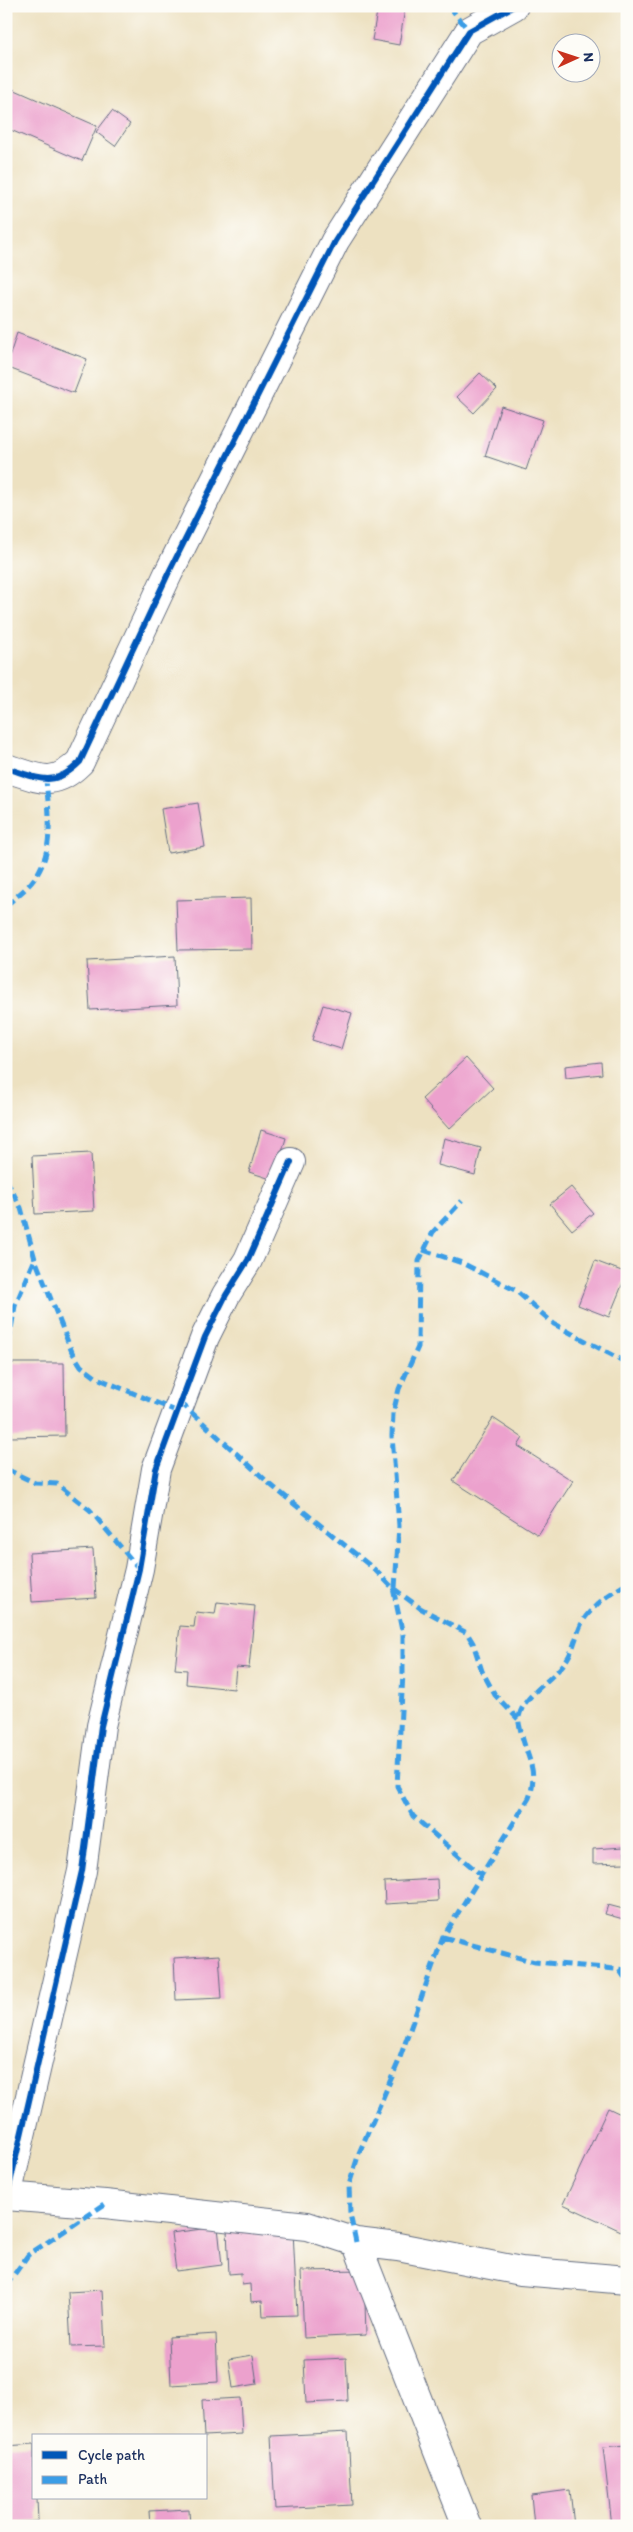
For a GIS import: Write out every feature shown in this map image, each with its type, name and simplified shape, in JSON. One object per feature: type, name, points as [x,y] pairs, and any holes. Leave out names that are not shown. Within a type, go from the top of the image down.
[{"type":"street","points":[[6,768],[46,780],[68,774],[80,762],[168,574],[335,241],[469,31],[514,6]]},
{"type":"street","points":[[291,1162],[248,1260],[226,1296],[205,1337],[156,1469],[139,1569],[101,1726],[82,1870],[7,2196],[105,2204],[307,2226],[356,2242],[398,2247],[521,2271],[627,2280]]},
{"type":"street","points":[[356,2242],[467,2526]]},
{"type":"building","points":[[378,6],[405,9],[399,45],[372,40]]},
{"type":"building","points":[[6,86],[97,126],[82,161],[6,128]]},
{"type":"building","points":[[112,111],[130,124],[115,146],[96,132]]},
{"type":"building","points":[[17,333],[87,359],[74,393],[6,367]]},
{"type":"building","points":[[480,373],[497,389],[474,413],[457,397]]},
{"type":"building","points":[[501,406],[543,420],[526,470],[485,456]]},
{"type":"building","points":[[198,803],[205,847],[168,853],[161,809]]},
{"type":"building","points":[[251,898],[252,949],[178,950],[176,900]]},
{"type":"building","points":[[175,956],[177,1005],[90,1010],[87,961]]},
{"type":"building","points":[[323,1005],[352,1013],[341,1049],[312,1040]]},
{"type":"building","points":[[466,1058],[493,1088],[449,1129],[422,1099]]},
{"type":"building","points":[[601,1062],[602,1074],[566,1078],[565,1066]]},
{"type":"building","points":[[261,1130],[286,1138],[274,1180],[249,1172]]},
{"type":"building","points":[[444,1138],[481,1148],[475,1175],[438,1165]]},
{"type":"building","points":[[91,1153],[94,1211],[35,1214],[32,1156]]},
{"type":"building","points":[[571,1187],[593,1213],[572,1230],[550,1204]]},
{"type":"building","points":[[595,1261],[627,1273],[609,1317],[578,1305]]},
{"type":"building","points":[[10,1363],[64,1363],[65,1436],[11,1437]]},
{"type":"building","points":[[493,1418],[523,1438],[518,1446],[573,1481],[538,1535],[453,1481]]},
{"type":"building","points":[[93,1549],[96,1598],[32,1602],[29,1553]]},
{"type":"building","points":[[217,1602],[255,1606],[249,1668],[236,1667],[234,1689],[186,1684],[187,1670],[175,1669],[180,1626],[194,1627],[196,1612],[215,1614]]},
{"type":"building","points":[[624,1847],[625,1863],[593,1864],[593,1849]]},
{"type":"building","points":[[437,1879],[438,1901],[385,1904],[384,1882]]},
{"type":"building","points":[[608,1905],[627,1910],[627,1920],[605,1914]]},
{"type":"building","points":[[219,1955],[222,1998],[176,2000],[174,1958]]},
{"type":"building","points":[[608,2108],[627,2117],[627,2218],[621,2231],[563,2204]]},
{"type":"building","points":[[218,2227],[222,2265],[176,2271],[171,2233]]},
{"type":"building","points":[[227,2230],[293,2230],[297,2315],[263,2316],[262,2301],[251,2302],[250,2284],[242,2285],[241,2273],[229,2274]]},
{"type":"building","points":[[364,2270],[366,2335],[304,2338],[301,2271]]},
{"type":"building","points":[[102,2290],[105,2346],[71,2347],[68,2292]]},
{"type":"building","points":[[216,2334],[218,2382],[171,2385],[169,2337]]},
{"type":"building","points":[[253,2355],[257,2384],[233,2388],[229,2359]]},
{"type":"building","points":[[346,2358],[348,2401],[306,2403],[304,2360]]},
{"type":"building","points":[[240,2398],[242,2434],[208,2436],[208,2434],[204,2434],[202,2400]]},
{"type":"building","points":[[348,2432],[352,2505],[275,2509],[271,2436]]},
{"type":"building","points":[[32,2444],[32,2500],[37,2500],[38,2521],[6,2523],[6,2446]]},
{"type":"building","points":[[627,2445],[627,2526],[612,2526],[603,2447]]},
{"type":"building","points":[[570,2490],[574,2526],[534,2526],[531,2495]]},
{"type":"building","points":[[189,2509],[190,2526],[151,2526],[150,2511]]},
{"type":"marked path","points":[[449,6],[469,31]]},
{"type":"marked path","points":[[6,906],[31,883],[41,868],[45,856],[49,831],[46,780]]},
{"type":"marked path","points":[[6,1179],[21,1208],[35,1259],[72,1352],[81,1366],[97,1378],[176,1411]]},
{"type":"marked path","points":[[395,1588],[399,1526],[392,1436],[393,1413],[399,1389],[418,1347],[419,1261],[433,1232],[462,1201]]},
{"type":"marked path","points":[[423,1250],[462,1263],[515,1290],[554,1324],[627,1363]]},
{"type":"marked path","points":[[6,1357],[15,1306],[35,1259]]},
{"type":"marked path","points":[[180,1402],[271,1485],[374,1569],[393,1588],[403,1635],[403,1673],[397,1786],[413,1816],[481,1875]]},
{"type":"marked path","points":[[6,1469],[35,1483],[57,1484],[90,1510],[139,1569]]},
{"type":"marked path","points":[[356,2242],[350,2214],[349,2185],[359,2153],[398,2063],[443,1937],[529,1798],[533,1780],[531,1765],[519,1724],[522,1709],[532,1694],[554,1675],[565,1662],[572,1650],[581,1625],[588,1614],[606,1597],[627,1584]]},
{"type":"marked path","points":[[393,1588],[420,1608],[467,1633],[473,1643],[482,1671],[495,1695],[518,1719]]},
{"type":"marked path","points":[[443,1937],[535,1962],[627,1970]]},
{"type":"marked path","points":[[619,1969],[627,1981]]},
{"type":"marked path","points":[[6,2286],[28,2255],[105,2204]]},
{"type":"cycle path","points":[[6,768],[45,779],[62,776],[80,762],[168,574],[335,241],[469,31],[514,6]]},
{"type":"cycle path","points":[[7,2196],[82,1871],[101,1726],[139,1569],[156,1469],[205,1337],[226,1295],[248,1260],[291,1162]]}]
